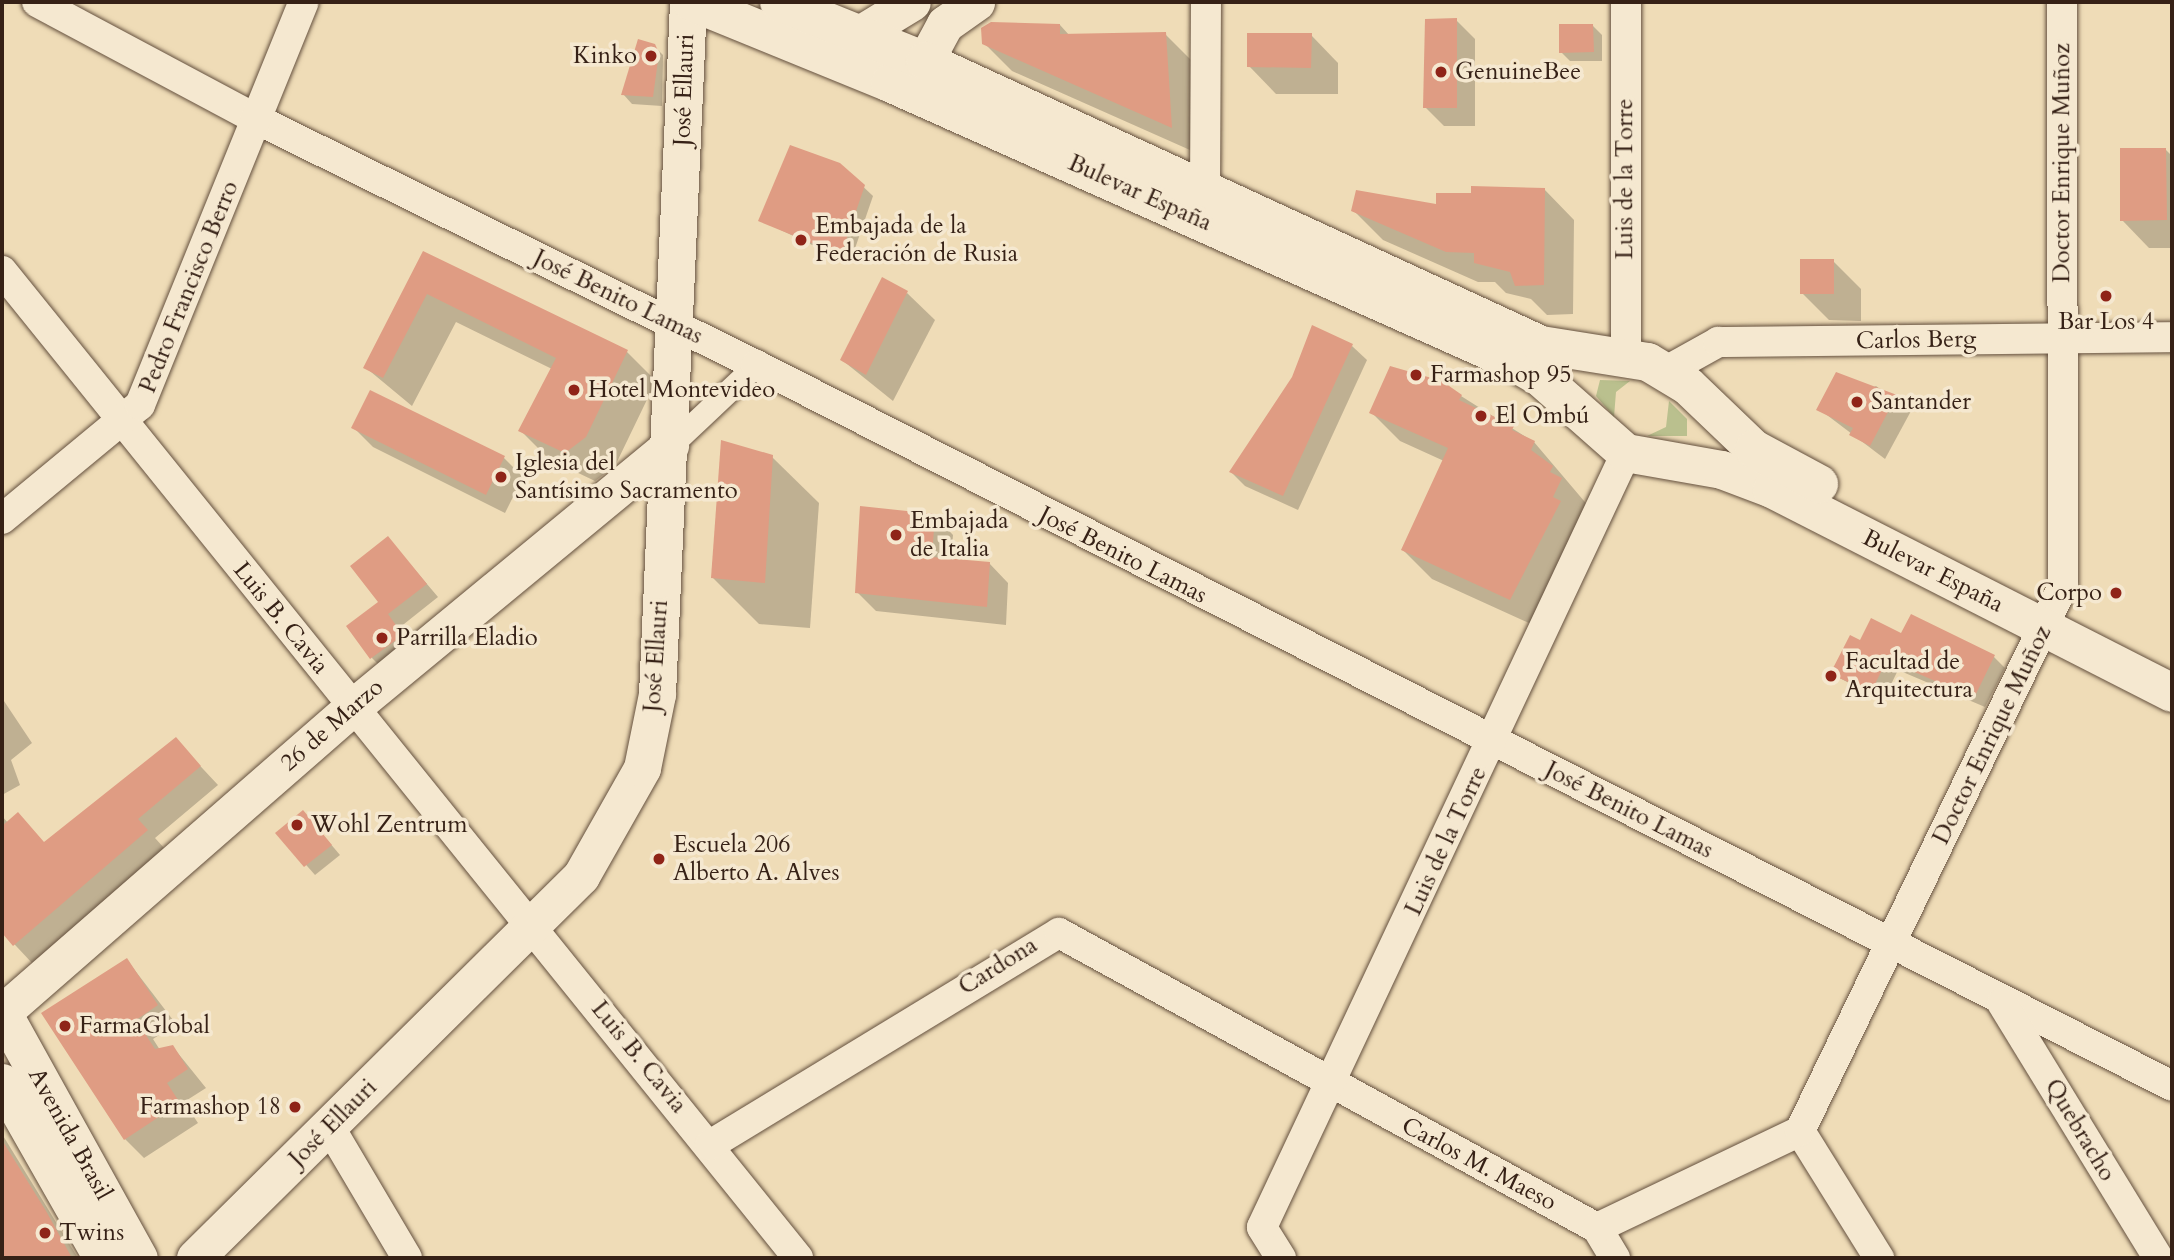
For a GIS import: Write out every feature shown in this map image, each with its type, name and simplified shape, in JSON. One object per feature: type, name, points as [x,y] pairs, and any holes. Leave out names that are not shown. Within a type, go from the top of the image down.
[{"type":"main road","name":"Bulevar España","points":[[690,2],[1200,204],[1541,345],[1610,355],[1666,371],[1710,411],[1778,463],[2050,616],[2172,693]]},
{"type":"main road","name":"Bulevar España","points":[[779,2],[925,61],[1200,204],[1512,361],[1574,407],[1626,453],[1688,464],[1772,489],[2050,616],[2172,663]]},
{"type":"main road","points":[[1574,407],[1576,379],[1610,355]]},
{"type":"main road","points":[[1688,464],[1703,447],[1710,411]]},
{"type":"street","name":"José Benito Lamas","points":[[37,2],[258,120],[755,365],[1493,740],[2002,1003],[2172,1086]]},
{"type":"street","name":"Pedro Francisco Berro","points":[[2,519],[122,424],[140,405],[304,2]]},
{"type":"street","name":"José Ellauri","points":[[195,1258],[581,876],[642,768],[657,694],[690,2]]},
{"type":"street","points":[[858,35],[912,2]]},
{"type":"street","points":[[890,83],[925,61],[945,24],[976,2]]},
{"type":"street","points":[[1200,204],[1206,2]]},
{"type":"street","name":"Luis de la Torre","points":[[1610,355],[1626,2]]},
{"type":"street","name":"Doctor Enrique Muñoz","points":[[1800,1131],[1888,944],[2050,616],[2066,569],[2062,338],[2062,2]]},
{"type":"street","name":"Luis B. Cavia","points":[[2,271],[122,424],[533,925],[798,1258]]},
{"type":"street","name":"Carlos Berg","points":[[1666,371],[1718,342],[2172,337]]},
{"type":"street","points":[[670,446],[755,365]]},
{"type":"street","name":"26 de Marzo","points":[[2,1012],[353,707],[670,446]]},
{"type":"street","name":"Luis de la Torre","points":[[1281,1258],[1262,1227],[1626,453]]},
{"type":"street","name":"Cardona","points":[[709,1145],[1059,933],[1331,1084]]},
{"type":"street","name":"Quebracho","points":[[2002,1003],[2158,1258]]},
{"type":"street","name":"Avenida Brasil","points":[[2,1012],[139,1258]]},
{"type":"street","name":"Avenida Brasil","points":[[2,1082],[102,1258]]},
{"type":"street","name":"Carlos M. Maeso","points":[[1331,1084],[1597,1228]]},
{"type":"street","points":[[329,1126],[407,1258]]},
{"type":"street","points":[[1615,1258],[1597,1228],[1800,1131],[1879,1258]]},
{"type":"green space","points":[[1600,380],[1630,381],[1616,392],[1614,417],[1596,396]]},
{"type":"green space","points":[[1669,401],[1687,419],[1687,436],[1647,436],[1666,427]]},
{"type":"building","name":"GenuineBee","points":[[1457,18],[1457,108],[1423,108],[1425,19]]},
{"type":"building","points":[[991,22],[1060,24],[1060,34],[1166,32],[1172,128],[982,44],[981,28]]},
{"type":"building","points":[[1559,24],[1593,24],[1594,52],[1559,53]]},
{"type":"building","points":[[1247,33],[1312,33],[1311,68],[1247,67]]},
{"type":"building","points":[[638,39],[655,44],[659,53],[653,97],[621,95]]},
{"type":"building","points":[[790,145],[840,163],[865,185],[841,255],[758,221]]},
{"type":"building","points":[[2120,148],[2166,148],[2167,220],[2120,221]]},
{"type":"building","points":[[1471,186],[1545,188],[1544,285],[1515,286],[1510,272],[1474,263],[1474,253],[1446,252],[1351,211],[1356,190],[1436,204],[1436,193],[1471,193]]},
{"type":"building","points":[[423,251],[628,350],[586,437],[565,453],[518,431],[556,358],[427,294],[383,378],[363,368]]},
{"type":"building","points":[[1800,259],[1834,259],[1834,294],[1800,294]]},
{"type":"building","points":[[882,277],[908,291],[866,375],[840,360]]},
{"type":"building","points":[[1312,325],[1353,344],[1283,496],[1229,472],[1292,377]]},
{"type":"building","points":[[1390,366],[1442,381],[1462,395],[1459,400],[1514,426],[1512,430],[1535,441],[1531,450],[1553,466],[1550,472],[1562,478],[1553,497],[1561,501],[1510,600],[1401,550],[1448,448],[1369,413]]},
{"type":"building","name":"Santander","points":[[1836,372],[1897,395],[1870,446],[1849,435],[1853,428],[1816,410]]},
{"type":"building","points":[[370,390],[505,456],[486,495],[351,428]]},
{"type":"building","points":[[721,440],[773,455],[765,583],[711,578]]},
{"type":"building","name":"Embajada de Italia","points":[[860,506],[935,514],[932,557],[990,562],[987,607],[855,593]]},
{"type":"building","points":[[388,536],[427,584],[388,614],[403,635],[370,659],[346,626],[378,602],[350,566]]},
{"type":"building","points":[[1911,614],[1995,655],[1974,698],[1887,660],[1871,692],[1830,674],[1850,635],[1860,640],[1871,618],[1901,633]]},
{"type":"building","points":[[176,737],[201,766],[138,819],[148,830],[13,946],[2,933],[2,826],[18,812],[44,842]]},
{"type":"building","points":[[303,810],[332,845],[304,867],[275,833]]},
{"type":"building","points":[[127,958],[158,1005],[136,1020],[155,1049],[173,1045],[188,1069],[167,1083],[180,1103],[124,1140],[41,1013]]},
{"type":"building","points":[[2,1140],[46,1211],[72,1258],[2,1258]]},
{"type":"place","name":"Kinko","points":[[651,56]]},
{"type":"place","name":"GenuineBee","points":[[1441,72]]},
{"type":"place","name":"Embajada de la Federación de Rusia","points":[[801,240]]},
{"type":"place","name":"Bar Los 4","points":[[2106,296]]},
{"type":"place","name":"Farmashop 95","points":[[1416,375]]},
{"type":"place","name":"Hotel Montevideo","points":[[574,390]]},
{"type":"place","name":"Santander","points":[[1857,402]]},
{"type":"place","name":"El Ombú","points":[[1481,416]]},
{"type":"place","name":"Iglesia del Santísimo Sacramento","points":[[501,477]]},
{"type":"place","name":"Embajada de Italia","points":[[896,535]]},
{"type":"place","name":"Corpo","points":[[2116,593]]},
{"type":"place","name":"Parrilla Eladio","points":[[382,638]]},
{"type":"place","name":"Facultad de Arquitectura","points":[[1831,676]]},
{"type":"place","name":"Wohl Zentrum","points":[[297,825]]},
{"type":"place","name":"Escuela 206 Alberto A. Alves","points":[[659,859]]},
{"type":"place","name":"FarmaGlobal","points":[[65,1026]]},
{"type":"place","name":"Farmashop 18","points":[[295,1107]]},
{"type":"place","name":"Twins","points":[[45,1233]]}]
